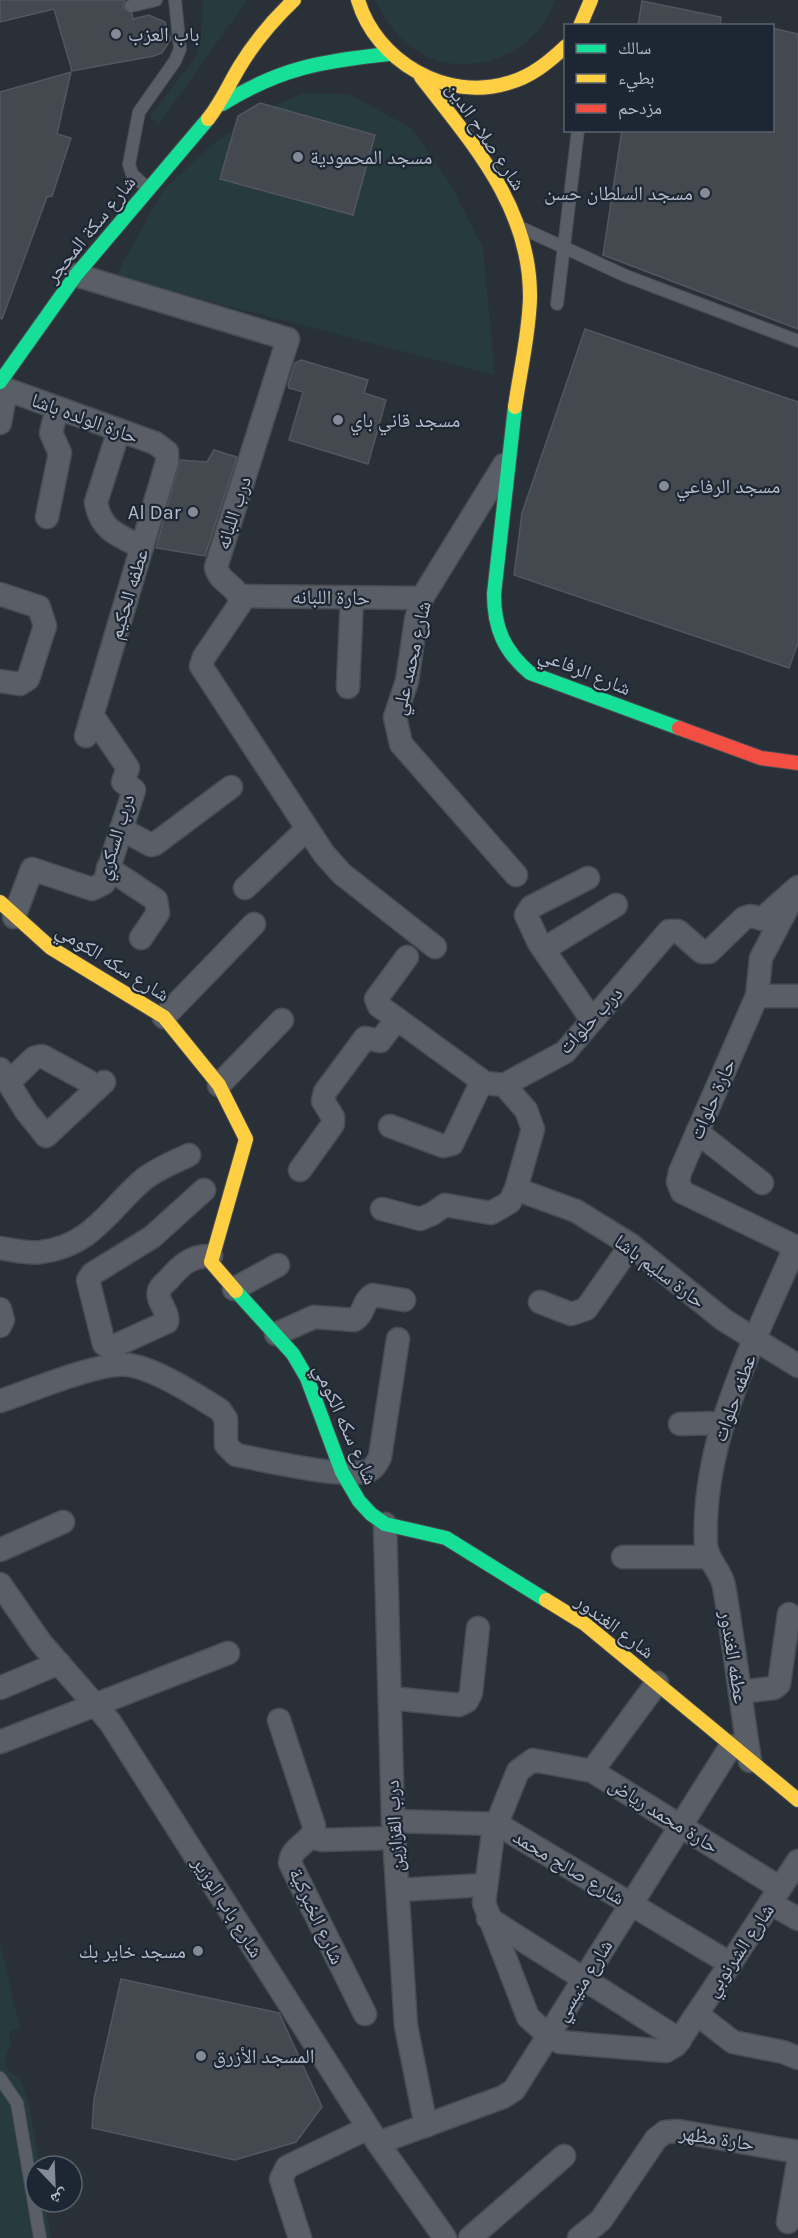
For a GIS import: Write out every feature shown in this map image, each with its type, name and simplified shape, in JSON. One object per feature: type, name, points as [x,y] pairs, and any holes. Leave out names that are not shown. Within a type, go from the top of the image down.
[{"type":"street","name":"شارع سكة المحجر","points":[[2,386],[76,275],[218,106],[228,86],[269,26],[294,0]]},
{"type":"street","points":[[358,0],[372,32],[389,54],[421,77],[448,86],[476,89],[504,85],[530,75],[554,60],[564,48]]},
{"type":"street","points":[[581,24],[592,0]]},
{"type":"street","name":"شارع سكة المحجر","points":[[218,106],[267,77],[291,68],[316,62],[389,54]]},
{"type":"street","name":"شارع صلاح الدين","points":[[421,77],[485,161],[508,199],[524,241],[531,286],[529,330],[517,396]]},
{"type":"street","name":"درب اللبانه","points":[[76,275],[288,339],[216,567],[218,576],[240,596]]},
{"type":"street","points":[[0,423],[2,386]]},
{"type":"street","name":"حارة الولده باشا","points":[[2,386],[160,445],[167,452]]},
{"type":"street","name":"شارع الرفاعي","points":[[517,396],[495,591],[496,625],[503,644],[514,660],[530,673],[729,747],[761,758],[797,761]]},
{"type":"street","points":[[46,517],[60,451],[51,433],[57,408]]},
{"type":"street","points":[[119,430],[96,502],[98,513],[108,531],[142,547]]},
{"type":"street","name":"عطفه الحكيم","points":[[89,725],[167,462],[167,452]]},
{"type":"street","name":"شارع محمد علي","points":[[509,456],[422,598],[416,620],[407,681],[397,704],[396,731],[401,744],[516,875]]},
{"type":"street","points":[[0,594],[39,607],[45,619],[31,675],[25,682],[8,683]]},
{"type":"street","points":[[240,596],[240,604],[202,661],[202,670],[307,829],[342,874],[435,947]]},
{"type":"street","name":"حارة اللبانه","points":[[240,596],[422,598]]},
{"type":"street","points":[[348,687],[352,598]]},
{"type":"street","name":"درب السكري","points":[[7,910],[32,869],[92,889],[104,883],[134,790],[123,782],[129,769],[89,725]]},
{"type":"street","points":[[121,829],[151,845],[155,844],[231,787]]},
{"type":"street","points":[[245,888],[307,829]]},
{"type":"street","points":[[108,868],[156,900],[158,913],[141,938]]},
{"type":"street","points":[[588,878],[527,911],[530,926],[592,1020]]},
{"type":"street","name":"حارة حلوات","points":[[797,1247],[682,1192],[678,1178],[758,996],[761,958],[798,888]]},
{"type":"street","name":"درب حلوات","points":[[504,1085],[565,1052],[669,931],[678,931],[702,952],[709,952],[744,918],[751,916],[762,919],[798,888]]},
{"type":"street","points":[[544,949],[616,905]]},
{"type":"street","name":"شارع سكه الكومي","points":[[7,910],[51,948],[164,1017],[219,1085],[246,1139],[211,1256],[216,1270],[276,1334],[307,1378],[342,1472],[359,1501],[385,1524]]},
{"type":"street","points":[[164,1017],[254,924]]},
{"type":"street","points":[[382,1209],[420,1219],[449,1204],[480,1213],[491,1213],[510,1202],[516,1189],[533,1129],[526,1110],[504,1085],[482,1081],[379,1006],[376,999],[407,957]]},
{"type":"street","points":[[758,996],[798,996]]},
{"type":"street","points":[[300,1170],[333,1124],[333,1117],[323,1101],[323,1095],[365,1038],[380,1041],[397,1019]]},
{"type":"street","points":[[219,1085],[282,1020]]},
{"type":"street","points":[[42,1056],[96,1081],[48,1136],[26,1111],[4,1076],[34,1058],[42,1056]]},
{"type":"street","points":[[390,1126],[443,1146],[452,1144],[482,1081]]},
{"type":"street","points":[[697,1132],[762,1183]]},
{"type":"street","points":[[0,1248],[18,1252],[40,1252],[62,1248],[81,1239],[99,1226],[147,1178],[189,1155]]},
{"type":"street","name":"حارة سليم باشا","points":[[516,1189],[576,1211],[631,1245],[724,1320],[798,1366]]},
{"type":"street","points":[[204,1190],[152,1238],[92,1274],[87,1280],[104,1344],[110,1348],[167,1322],[168,1317],[159,1295],[160,1289],[182,1264],[201,1255],[211,1256]]},
{"type":"street","points":[[540,1302],[571,1314],[586,1309],[631,1245]]},
{"type":"street","name":"عطفه حلوات","points":[[709,1557],[706,1545],[710,1477],[722,1423],[797,1247]]},
{"type":"street","points":[[234,1288],[278,1265]]},
{"type":"street","points":[[276,1334],[314,1317],[354,1320],[361,1315],[366,1300],[373,1295],[404,1300]]},
{"type":"street","points":[[0,1309],[3,1320],[0,1326]]},
{"type":"street","points":[[0,1401],[109,1365],[129,1365],[147,1370],[220,1410],[226,1419],[226,1445],[236,1455],[342,1472],[369,1471],[380,1457],[398,1339]]},
{"type":"street","points":[[680,1424],[722,1423]]},
{"type":"street","points":[[0,1550],[63,1522]]},
{"type":"street","name":"شارع الغندور","points":[[385,1524],[416,1529],[446,1538],[585,1624],[798,1800]]},
{"type":"street","name":"درب القزازين","points":[[385,1524],[394,1830],[406,2026],[426,2126]]},
{"type":"street","points":[[622,1557],[709,1557]]},
{"type":"street","name":"عطفه الغندور","points":[[709,1557],[724,1584],[750,1761]]},
{"type":"street","name":"شارع باب الوزير","points":[[0,1584],[41,1643],[97,1704],[373,2136],[445,2238]]},
{"type":"street","points":[[740,1692],[777,1686],[781,1680],[791,1660],[789,1614]]},
{"type":"street","points":[[390,1698],[459,1705],[467,1701],[471,1693],[478,1628]]},
{"type":"street","points":[[0,1742],[228,1653]]},
{"type":"street","points":[[0,1688],[59,1663]]},
{"type":"street","points":[[591,1771],[657,1683]]},
{"type":"street","name":"شارع الخبركية","points":[[279,1720],[314,1826],[311,1837],[293,1851],[292,1869],[365,2014]]},
{"type":"street","name":"شارع منيسي","points":[[300,2238],[281,2179],[282,2172],[287,2167],[373,2136],[426,2126],[503,2097],[514,2090],[731,1746]]},
{"type":"street","name":"حارة محمد رياض","points":[[497,1824],[518,1771],[527,1762],[540,1760],[591,1771],[681,1826],[775,1896],[798,1919]]},
{"type":"street","points":[[488,1918],[680,2040],[671,2049],[659,2052],[560,2042],[549,2036],[528,2017],[488,1918],[484,1903],[489,1851],[497,1824]]},
{"type":"street","name":"شارع صالح محمد","points":[[311,1837],[323,1840],[394,1830],[497,1824],[730,1964]]},
{"type":"street","name":"شارع الشرنوبي","points":[[680,2040],[798,1861]]},
{"type":"street","points":[[398,1890],[484,1885]]},
{"type":"street","points":[[697,2014],[733,2042],[791,2055]]},
{"type":"street","name":"حارة مظهر","points":[[579,2238],[601,2220],[656,2139],[665,2132],[678,2131],[798,2152]]},
{"type":"street","points":[[470,2238],[564,2157]]},
{"type":"street","points":[[788,2222],[798,2163]]},
{"type":"lane","points":[[131,6],[156,0]]},
{"type":"lane","points":[[147,188],[132,174],[129,164],[139,112],[175,61],[180,49],[175,0]]},
{"type":"lane","points":[[590,24],[592,0]]},
{"type":"lane","points":[[557,304],[578,132]]},
{"type":"lane","points":[[518,226],[626,276],[798,341]]},
{"type":"lane","points":[[0,2079],[16,2103],[40,2238]]},
{"type":"green space","points":[[203,0],[247,0],[158,125],[150,116],[197,55]]},
{"type":"green space","points":[[375,0],[555,0],[546,19],[533,36],[517,49],[497,58],[477,63],[455,64],[434,60],[408,45],[392,28]]},
{"type":"green space","points":[[304,93],[349,94],[411,128],[451,185],[483,248],[495,375],[115,277],[164,189],[214,143],[257,113]]},
{"type":"green space","points":[[0,1942],[20,2028],[9,2032],[11,2047],[5,2061],[11,2073],[20,2078],[29,2104],[38,2154],[24,2154],[24,2214],[47,2214],[51,2238],[0,2238]]},
{"type":"building","name":"باب العزب","points":[[0,0],[125,0],[123,8],[132,14],[133,19],[149,15],[165,22],[171,39],[162,53],[154,56],[72,71],[54,9],[0,22]]},
{"type":"building","points":[[642,1],[721,17],[720,24],[638,24]]},
{"type":"building","name":"مسجد السلطان حسن","points":[[774,28],[798,34],[798,329],[603,255],[622,132],[774,132]]},
{"type":"building","points":[[71,72],[57,134],[71,138],[52,196],[47,197],[2,319],[0,318],[0,92]]},
{"type":"building","name":"مسجد المحمودية","points":[[260,103],[375,135],[353,215],[220,179],[238,116]]},
{"type":"building","name":"مسجد الرفاعي","points":[[585,329],[798,402],[798,643],[789,668],[514,575],[522,513]]},
{"type":"building","name":"مسجد قاني باي","points":[[301,360],[368,380],[364,393],[386,400],[368,464],[289,440],[303,392],[289,388],[288,385],[295,363]]},
{"type":"building","name":"Al Dar","points":[[214,450],[237,457],[205,556],[156,548],[180,460],[207,462]]},
{"type":"building","name":"المسجد الأزرق","points":[[121,1979],[279,2013],[322,2107],[296,2142],[235,2160],[92,2128],[94,2099]]},
{"type":"traffic: fast","points":[[222,104],[263,82],[302,68],[389,54]]},
{"type":"traffic: fast","points":[[0,382],[76,275],[208,119]]},
{"type":"traffic: fast","points":[[515,407],[494,594],[496,618],[502,638],[513,656],[530,673],[679,728]]},
{"type":"traffic: fast","points":[[236,1291],[293,1354],[307,1378],[342,1472],[359,1501],[371,1514],[385,1524],[446,1538],[546,1600]]},
{"type":"traffic: slow","points":[[208,119],[252,48],[294,0]]},
{"type":"traffic: slow","points":[[358,0],[367,22],[380,41],[397,58],[416,72],[461,87],[484,87],[508,83],[524,77],[564,48]]},
{"type":"traffic: slow","points":[[581,24],[591,0]]},
{"type":"traffic: slow","points":[[421,77],[479,153],[510,206],[521,235],[528,265],[530,298],[515,407]]},
{"type":"traffic: slow","points":[[0,902],[51,948],[164,1017],[219,1085],[246,1139],[211,1262],[236,1291]]},
{"type":"traffic: slow","points":[[546,1600],[585,1624],[798,1800]]},
{"type":"traffic: jam","points":[[679,728],[761,758],[798,763]]},
{"type":"place","name":"باب العزب","points":[[116,34]]},
{"type":"place","name":"مسجد المحمودية","points":[[298,157]]},
{"type":"place","name":"مسجد السلطان حسن","points":[[705,193]]},
{"type":"place","name":"مسجد قاني باي","points":[[338,420]]},
{"type":"place","name":"مسجد الرفاعي","points":[[664,486]]},
{"type":"place","name":"Al Dar","points":[[193,512]]},
{"type":"place","name":"مسجد خاير بك","points":[[198,1951]]},
{"type":"place","name":"المسجد الأزرق","points":[[201,2056]]}]
